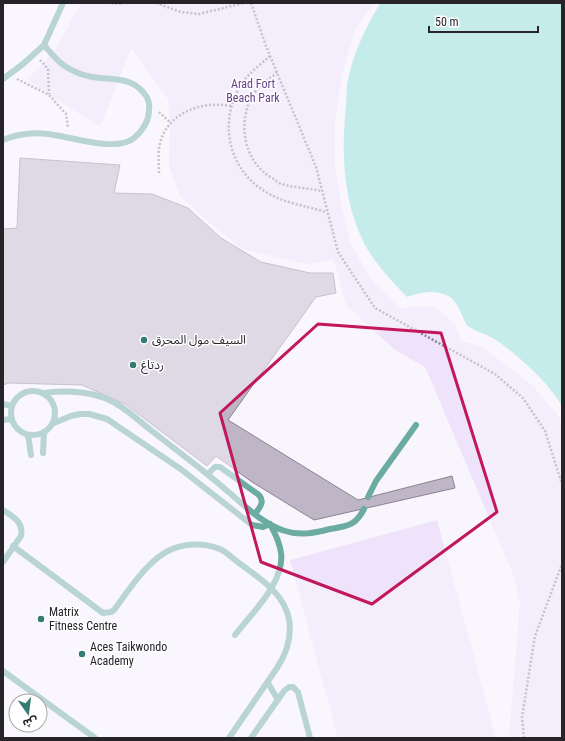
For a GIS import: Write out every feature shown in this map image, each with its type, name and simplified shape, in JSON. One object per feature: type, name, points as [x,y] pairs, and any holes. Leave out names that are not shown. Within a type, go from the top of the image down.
[{"type":"lane","points":[[3,79],[23,64],[44,45],[63,3]]},
{"type":"lane","points":[[3,140],[17,135],[31,133],[46,134],[100,144],[121,143],[131,140],[139,134],[146,123],[150,104],[146,96],[132,83],[87,76],[68,68],[53,56],[44,45]]},
{"type":"lane","points":[[31,390],[44,393],[54,403],[56,409],[54,423],[44,432],[28,435],[18,429],[12,419],[12,406],[19,396],[25,392],[31,390]]},
{"type":"lane","points":[[44,393],[56,391],[81,392],[93,394],[116,403],[208,474],[255,514],[270,524],[285,531],[296,534],[310,534],[349,526],[359,519],[364,509]]},
{"type":"lane","points":[[3,404],[12,406]]},
{"type":"lane","points":[[54,423],[80,414],[89,414],[107,419],[182,470],[252,526],[263,527],[270,524]]},
{"type":"lane","points":[[3,420],[12,419]]},
{"type":"lane","points":[[368,497],[376,481],[416,425]]},
{"type":"lane","points":[[43,453],[44,432]]},
{"type":"lane","points":[[28,435],[31,455]]},
{"type":"lane","points":[[208,474],[213,468],[220,467],[259,495],[262,499],[262,505],[255,514]]},
{"type":"lane","points":[[3,510],[16,519],[21,527],[21,536],[3,562]]},
{"type":"lane","points":[[235,635],[272,589],[280,574],[281,554],[279,544],[270,524]]},
{"type":"lane","points":[[13,546],[104,613],[114,610],[152,563],[161,555],[172,549],[197,544],[221,550],[272,589],[284,606],[289,619],[290,632],[288,644],[284,657],[268,683],[229,738]]},
{"type":"lane","points":[[4,673],[95,738]]},
{"type":"lane","points":[[268,683],[278,700]]},
{"type":"lane","points":[[252,738],[287,688],[293,687],[298,692],[310,738]]},
{"type":"path","points":[[111,3],[123,3]]},
{"type":"path","points":[[156,3],[181,12],[199,14],[244,3]]},
{"type":"path","points":[[252,3],[270,56],[278,72],[316,167],[326,212],[338,252],[376,308],[495,374],[523,398],[545,431],[562,484]]},
{"type":"path","points":[[270,56],[243,82],[236,93],[231,106],[228,126],[230,146],[238,164],[250,180],[266,192],[326,212]]},
{"type":"path","points":[[48,70],[49,95]]},
{"type":"path","points":[[278,72],[254,93],[246,109],[243,127],[246,145],[254,161],[266,174],[282,184],[321,191]]},
{"type":"path","points":[[23,83],[49,95],[66,114]]},
{"type":"path","points":[[150,104],[172,123]]},
{"type":"path","points":[[159,173],[159,148],[162,138],[172,123],[181,115],[200,106],[221,104],[231,106]]},
{"type":"path","points":[[524,738],[522,717],[535,636],[562,564]]},
{"type":"highlighted area","points":[[318,324],[441,333],[497,512],[372,604],[261,562],[220,413]]},
{"type":"green space","name":"Arad Fort Beach Park","points":[[81,3],[374,3],[354,32],[342,75],[335,121],[335,165],[341,204],[351,245],[373,282],[401,308],[434,306],[455,324],[461,341],[481,346],[532,385],[560,418],[562,423],[562,738],[509,738],[520,602],[513,574],[425,367],[395,350],[346,305],[334,260],[306,264],[242,249],[206,220],[180,196],[169,165],[170,130],[168,99],[131,48],[100,127],[27,80],[56,49]]},
{"type":"green space","points":[[437,520],[496,738],[338,738],[290,560]]},
{"type":"shaded area","points":[[380,3],[562,3],[562,406],[541,379],[514,353],[493,338],[468,326],[455,302],[448,296],[438,292],[433,292],[407,297],[379,266],[365,245],[352,212],[348,195],[345,177],[344,124],[347,83],[352,65],[362,38]]},
{"type":"building","name":"السيف مول المحرق","points":[[20,158],[120,165],[114,193],[152,194],[188,208],[221,238],[261,262],[310,273],[333,273],[336,293],[316,297],[228,420],[358,500],[452,476],[455,488],[314,520],[252,482],[216,456],[207,466],[125,404],[82,385],[9,383],[3,385],[3,229],[17,228]]},
{"type":"place","name":"السيف مول المحرق","points":[[144,340]]},
{"type":"place","name":"ردتاغ","points":[[133,365]]},
{"type":"place","name":"Matrix Fitness Centre","points":[[41,619]]},
{"type":"place","name":"Aces Taikwondo Academy","points":[[82,654]]}]
